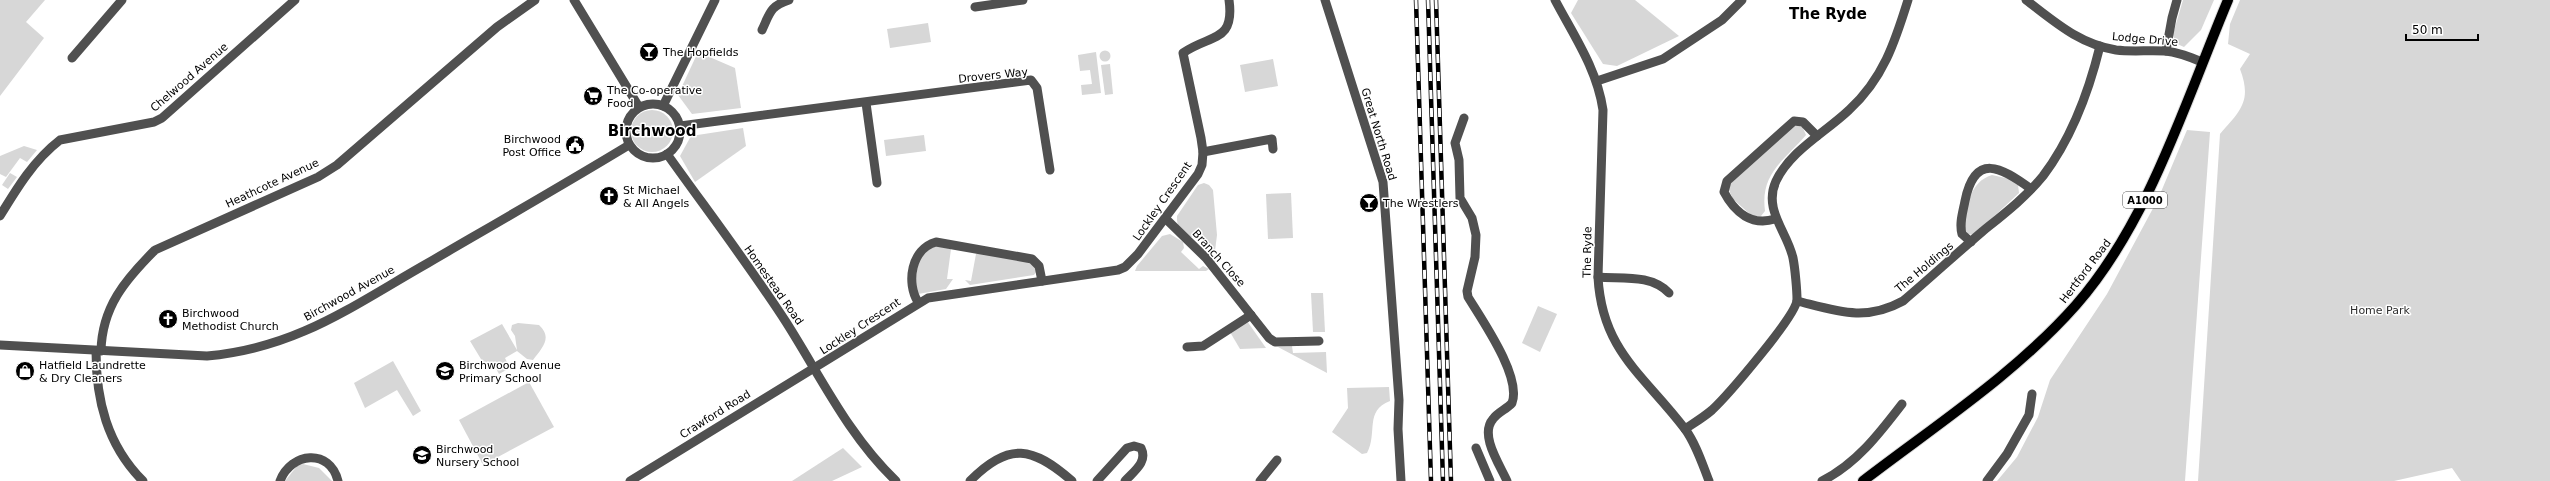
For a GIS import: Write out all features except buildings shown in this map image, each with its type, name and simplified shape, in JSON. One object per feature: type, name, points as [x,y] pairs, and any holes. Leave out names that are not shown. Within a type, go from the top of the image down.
[{"type":"main road","name":"Hertford Road","points":[[1863,481],[2011,368],[2077,304],[2110,259],[2148,193],[2228,0]]},
{"type":"street","points":[[72,58],[122,0]]},
{"type":"street","name":"Chelwood Avenue","points":[[0,216],[27,173],[49,149],[60,140],[154,122],[162,118],[295,0]]},
{"type":"street","name":"Heathcote Avenue","points":[[143,481],[124,458],[104,420],[99,402],[98,351],[103,325],[113,299],[155,250],[318,177],[337,165],[497,27],[535,0]]},
{"type":"street","points":[[574,0],[639,107]]},
{"type":"street","points":[[663,106],[715,0]]},
{"type":"street","points":[[762,30],[772,8],[777,4],[789,0]]},
{"type":"street","points":[[976,7],[1023,0]]},
{"type":"street","name":"Lockley Crescent","points":[[814,370],[878,331],[918,302],[928,298],[1125,267],[1138,254],[1166,220],[1198,174],[1203,152],[1182,53],[1196,44],[1212,39],[1227,30],[1230,12],[1228,0]]},
{"type":"street","name":"Great North Road","points":[[1325,0],[1383,182],[1399,400],[1398,429],[1401,481]]},
{"type":"street","points":[[1597,81],[1662,59],[1722,20],[1742,0]]},
{"type":"street","points":[[1685,429],[1712,410],[1770,344],[1797,301],[1793,258],[1775,220],[1772,205],[1776,182],[1782,172],[1817,136],[1849,111],[1867,92],[1881,72],[1892,50],[1908,0]]},
{"type":"street","name":"Lodge Drive","points":[[2026,0],[2056,25],[2076,37],[2100,46],[2117,50],[2166,51],[2202,62]]},
{"type":"street","points":[[2166,51],[2177,0]]},
{"type":"street","name":"The Ryde","points":[[1557,1],[1590,63],[1597,81],[1603,110],[1598,277],[1599,298],[1604,317],[1618,348],[1685,429],[1693,442],[1709,481]]},
{"type":"street","name":"The Holdings","points":[[1797,301],[1854,313],[1870,314],[1887,310],[1903,301],[2031,189],[2062,146],[2092,77],[2100,46]]},
{"type":"street","name":"Drovers Way","points":[[680,126],[866,103],[1031,80],[1037,88],[1050,170]]},
{"type":"street","points":[[866,103],[877,183]]},
{"type":"street","points":[[651,104],[663,106],[674,114],[680,126],[678,142],[667,154],[659,157],[646,157],[635,151],[629,145],[626,137],[627,124],[633,112],[639,107],[651,104]]},
{"type":"street","points":[[1464,118],[1455,144],[1459,160],[1460,198],[1472,218],[1476,235],[1475,257],[1467,291],[1468,297],[1502,355],[1515,388],[1512,403],[1492,419],[1489,429],[1489,440],[1507,481]]},
{"type":"street","points":[[1775,220],[1757,222],[1747,218],[1724,192],[1727,181],[1794,121],[1803,122],[1817,136]]},
{"type":"street","points":[[1203,152],[1272,139],[1273,149]]},
{"type":"street","name":"Birchwood Avenue","points":[[0,345],[207,356],[236,353],[268,346],[326,322],[629,145]]},
{"type":"street","name":"Homestead Road","points":[[667,154],[778,311],[855,434],[881,467],[896,481]]},
{"type":"street","name":"The Holdings","points":[[1971,242],[1962,234],[1961,221],[1968,186],[1978,171],[1984,168],[2002,172],[2031,189]]},
{"type":"street","name":"Branch Close","points":[[1166,220],[1206,258],[1269,338],[1275,342],[1319,341]]},
{"type":"street","name":"Lockley Crescent","points":[[918,302],[913,294],[912,286],[915,257],[926,245],[936,242],[1032,259],[1039,266],[1042,281]]},
{"type":"street","points":[[1598,277],[1650,280],[1661,285],[1669,293]]},
{"type":"street","points":[[1187,347],[1203,346],[1251,315]]},
{"type":"street","name":"Crawford Road","points":[[630,481],[814,370]]},
{"type":"street","points":[[1987,481],[2006,454],[2029,415],[2032,394]]},
{"type":"street","points":[[1822,481],[1834,475],[1868,447],[1902,404]]},
{"type":"street","points":[[1097,481],[1128,448],[1134,446],[1141,448],[1144,455],[1143,461],[1125,481]]},
{"type":"street","points":[[1476,448],[1490,481]]},
{"type":"street","points":[[970,481],[986,464],[997,459],[1024,453],[1042,457],[1072,481]]},
{"type":"street","points":[[280,481],[289,466],[306,458],[326,462],[333,468],[338,481]]},
{"type":"street","points":[[1260,481],[1277,460]]},
{"type":"green space","points":[[0,0],[45,0],[26,22],[44,38],[0,96]]},
{"type":"green space","points":[[1578,0],[1635,0],[1679,36],[1617,66],[1603,64],[1571,13]]},
{"type":"green space","points":[[2183,0],[2214,0],[2201,30],[2184,47],[2175,43],[2173,34]]},
{"type":"green space","name":"Home Park","points":[[2240,0],[2550,0],[2550,481],[2461,481],[2452,468],[2394,481],[2198,481],[2220,134],[2234,118],[2242,104],[2245,89],[2240,69],[2250,54],[2228,44],[2230,24]]},
{"type":"green space","points":[[928,23],[931,42],[890,48],[887,29]]},
{"type":"green space","points":[[1105,50],[1109,52],[1111,56],[1109,60],[1105,62],[1101,60],[1099,56],[1101,52]]},
{"type":"green space","points":[[698,52],[735,68],[741,108],[692,114],[678,95]]},
{"type":"green space","points":[[1096,52],[1101,93],[1082,95],[1081,85],[1092,84],[1090,70],[1080,71],[1078,55]]},
{"type":"green space","points":[[1273,59],[1278,86],[1245,92],[1240,65]]},
{"type":"green space","points":[[1110,64],[1113,94],[1105,95],[1101,65]]},
{"type":"green space","points":[[652,110],[667,116],[673,131],[667,146],[652,152],[637,146],[631,131],[637,116]]},
{"type":"green space","points":[[1792,126],[1802,126],[1806,135],[1775,168],[1770,177],[1764,198],[1765,211],[1761,216],[1752,216],[1733,199],[1728,188],[1732,182]]},
{"type":"green space","points":[[743,128],[746,146],[695,182],[680,156],[691,136]]},
{"type":"green space","points":[[2187,130],[2210,132],[2185,481],[1997,481],[2017,457],[2038,417],[2050,380],[2107,294],[2158,199]]},
{"type":"green space","points":[[924,135],[926,151],[886,156],[884,140]]},
{"type":"green space","points":[[24,146],[37,150],[27,162],[20,158],[6,177],[0,174],[0,156]]},
{"type":"green space","points":[[10,173],[17,177],[8,189],[2,185]]},
{"type":"green space","points":[[1992,175],[2010,179],[2018,185],[2019,193],[1974,235],[1968,234],[1963,227],[1968,203],[1978,183],[1984,178]]},
{"type":"green space","points":[[1204,183],[1209,185],[1213,190],[1217,235],[1215,251],[1197,233],[1190,238],[1182,231],[1177,223],[1177,216],[1198,185]]},
{"type":"green space","points":[[1291,193],[1293,238],[1268,239],[1266,194]]},
{"type":"green space","points":[[1170,234],[1183,242],[1184,248],[1181,252],[1199,269],[1203,266],[1209,269],[1206,271],[1135,271],[1137,266],[1162,236]]},
{"type":"green space","points":[[937,244],[951,249],[947,279],[953,279],[946,289],[918,294],[914,286],[919,256]]},
{"type":"green space","points":[[980,251],[1034,262],[1036,272],[1034,275],[970,285],[965,280],[971,281],[976,254]]},
{"type":"green space","points":[[1311,293],[1323,293],[1325,332],[1313,332]]},
{"type":"green space","points":[[1538,306],[1557,314],[1540,352],[1522,343]]},
{"type":"green space","points":[[1247,321],[1266,348],[1240,349],[1230,332]]},
{"type":"green space","points":[[518,323],[539,325],[545,334],[546,339],[543,347],[533,360],[527,359],[517,351],[505,358],[510,368],[499,374],[494,365],[487,369],[470,341],[502,324],[517,350],[515,336],[511,330],[512,325]]},
{"type":"green space","points":[[1292,346],[1293,353],[1326,352],[1327,373],[1278,347]]},
{"type":"green space","points":[[393,361],[421,411],[413,416],[397,390],[365,408],[354,383]]},
{"type":"green space","points":[[529,382],[554,427],[483,465],[459,420]]},
{"type":"green space","points":[[1389,387],[1390,401],[1382,405],[1374,417],[1372,438],[1367,453],[1362,454],[1332,432],[1348,408],[1347,388]]},
{"type":"green space","points":[[843,448],[862,467],[832,481],[792,481]]},
{"type":"green space","points":[[303,464],[319,468],[332,481],[285,481],[297,466]]},
{"type":"railway","points":[[1416,0],[1431,481]]},
{"type":"railway","points":[[1428,0],[1443,481]]},
{"type":"railway","points":[[1436,0],[1451,481]]},
{"type":"place","name":"The Hopfields","points":[[649,52]]},
{"type":"place","name":"The Co-operative Food","points":[[593,96]]},
{"type":"place","name":"Birchwood Post Office","points":[[575,145]]},
{"type":"place","name":"St Michael & All Angels","points":[[609,196]]},
{"type":"place","name":"The Wrestlers","points":[[1369,203]]},
{"type":"place","name":"Birchwood Methodist Church","points":[[168,319]]},
{"type":"place","name":"Hatfield Laundrette & Dry Cleaners","points":[[25,371]]},
{"type":"place","name":"Birchwood Avenue Primary School","points":[[445,371]]},
{"type":"place","name":"Birchwood Nursery School","points":[[422,455]]},
{"type":"district","name":"The Ryde","points":[[1828,14]]},
{"type":"district","name":"Birchwood","points":[[652,131]]}]
